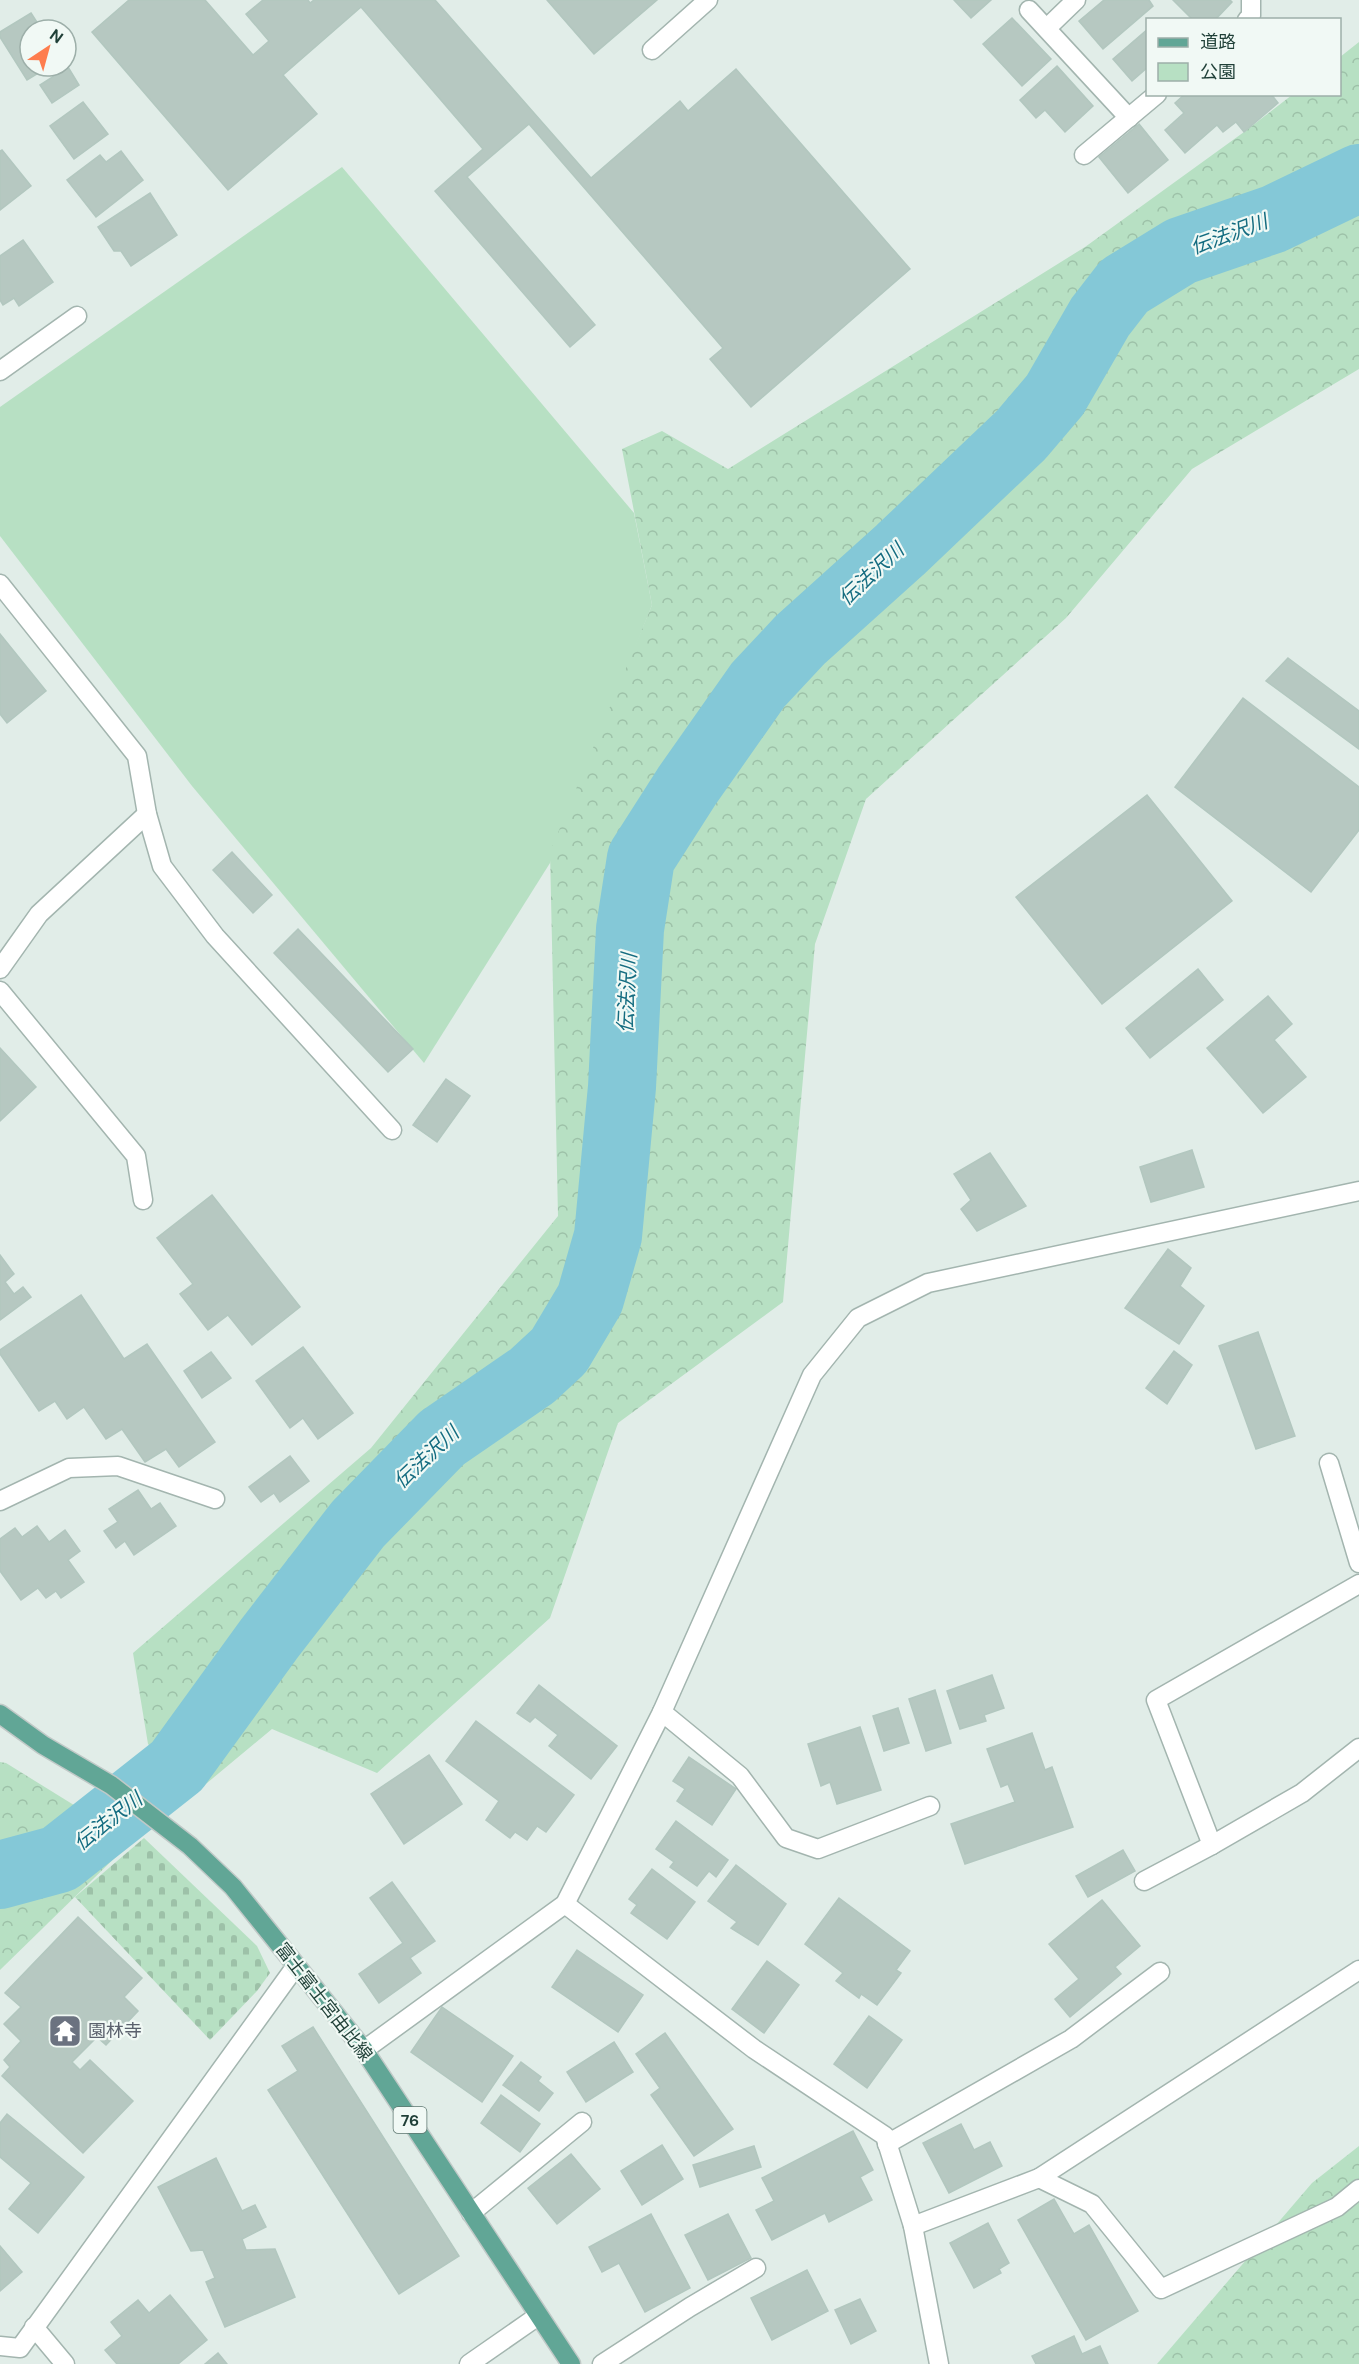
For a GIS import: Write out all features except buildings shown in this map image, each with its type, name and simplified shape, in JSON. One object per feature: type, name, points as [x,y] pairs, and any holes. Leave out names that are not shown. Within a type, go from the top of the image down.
[{"type":"main road","name":"富士富士宮由比線","points":[[0,1714],[43,1744],[111,1785],[190,1846],[233,1887],[364,2050],[571,2364]]},
{"type":"street","points":[[652,50],[708,0]]},
{"type":"street","points":[[1047,28],[1076,0]]},
{"type":"street","points":[[1249,18],[1251,0]]},
{"type":"street","points":[[1029,10],[1130,118]]},
{"type":"street","points":[[1084,155],[1155,96]]},
{"type":"street","points":[[0,372],[77,316]]},
{"type":"street","points":[[0,584],[137,756],[147,813],[162,866],[208,927],[392,1130]]},
{"type":"street","points":[[0,969],[39,914],[147,813]]},
{"type":"street","points":[[0,991],[136,1156],[143,1200]]},
{"type":"street","points":[[364,2050],[566,1904],[662,1712],[812,1375],[858,1318],[928,1283],[1359,1191]]},
{"type":"street","points":[[1329,1463],[1359,1563]]},
{"type":"street","points":[[0,1501],[69,1468],[118,1466],[215,1499]]},
{"type":"street","points":[[1212,1845],[1156,1700],[1359,1584]]},
{"type":"street","points":[[662,1712],[740,1776],[786,1838],[818,1849],[930,1806]]},
{"type":"street","points":[[1144,1881],[1302,1793],[1359,1748]]},
{"type":"street","points":[[566,1904],[754,2049],[885,2136],[913,2226],[939,2364]]},
{"type":"street","points":[[0,2346],[20,2348],[296,1966]]},
{"type":"street","points":[[913,2226],[1039,2178],[1359,1970]]},
{"type":"street","points":[[887,2144],[1071,2039],[1160,1972]]},
{"type":"street","points":[[471,2212],[582,2122]]},
{"type":"street","points":[[1039,2178],[1092,2204],[1161,2289],[1337,2207],[1359,2189]]},
{"type":"street","points":[[602,2364],[690,2307],[756,2268]]},
{"type":"street","points":[[469,2364],[538,2316]]},
{"type":"street","points":[[34,2327],[65,2364]]},
{"type":"green space","points":[[1359,42],[1359,369],[1192,469],[1066,618],[866,799],[815,944],[783,1302],[618,1423],[550,1618],[377,1773],[272,1729],[195,1793],[148,1744],[133,1653],[371,1448],[558,1216],[550,852],[652,605],[622,449],[662,431],[728,469],[1085,247],[1291,96],[1341,96],[1341,56]]},
{"type":"green space","points":[[342,167],[634,513],[652,605],[550,863],[424,1063],[192,786],[0,536],[0,407]]},
{"type":"green space","points":[[0,1762],[6,1763],[132,1841],[0,1970]]},
{"type":"green space","points":[[144,1838],[257,1946],[270,1973],[257,1991],[210,2040],[75,1897]]},
{"type":"green space","points":[[1359,2146],[1359,2364],[1157,2364],[1312,2183]]},
{"type":"waterway","name":"伝法沢川","points":[[0,1875],[59,1859],[177,1766],[269,1639],[358,1524],[442,1438],[532,1376],[559,1351],[590,1299],[608,1236],[622,1087],[630,929],[641,858],[687,786],[758,685],[800,640],[900,550],[1021,435],[1055,395],[1100,317],[1124,286],[1181,251],[1274,219],[1359,178]]},
{"type":"place","name":"園林寺","points":[[65,2031]]}]
